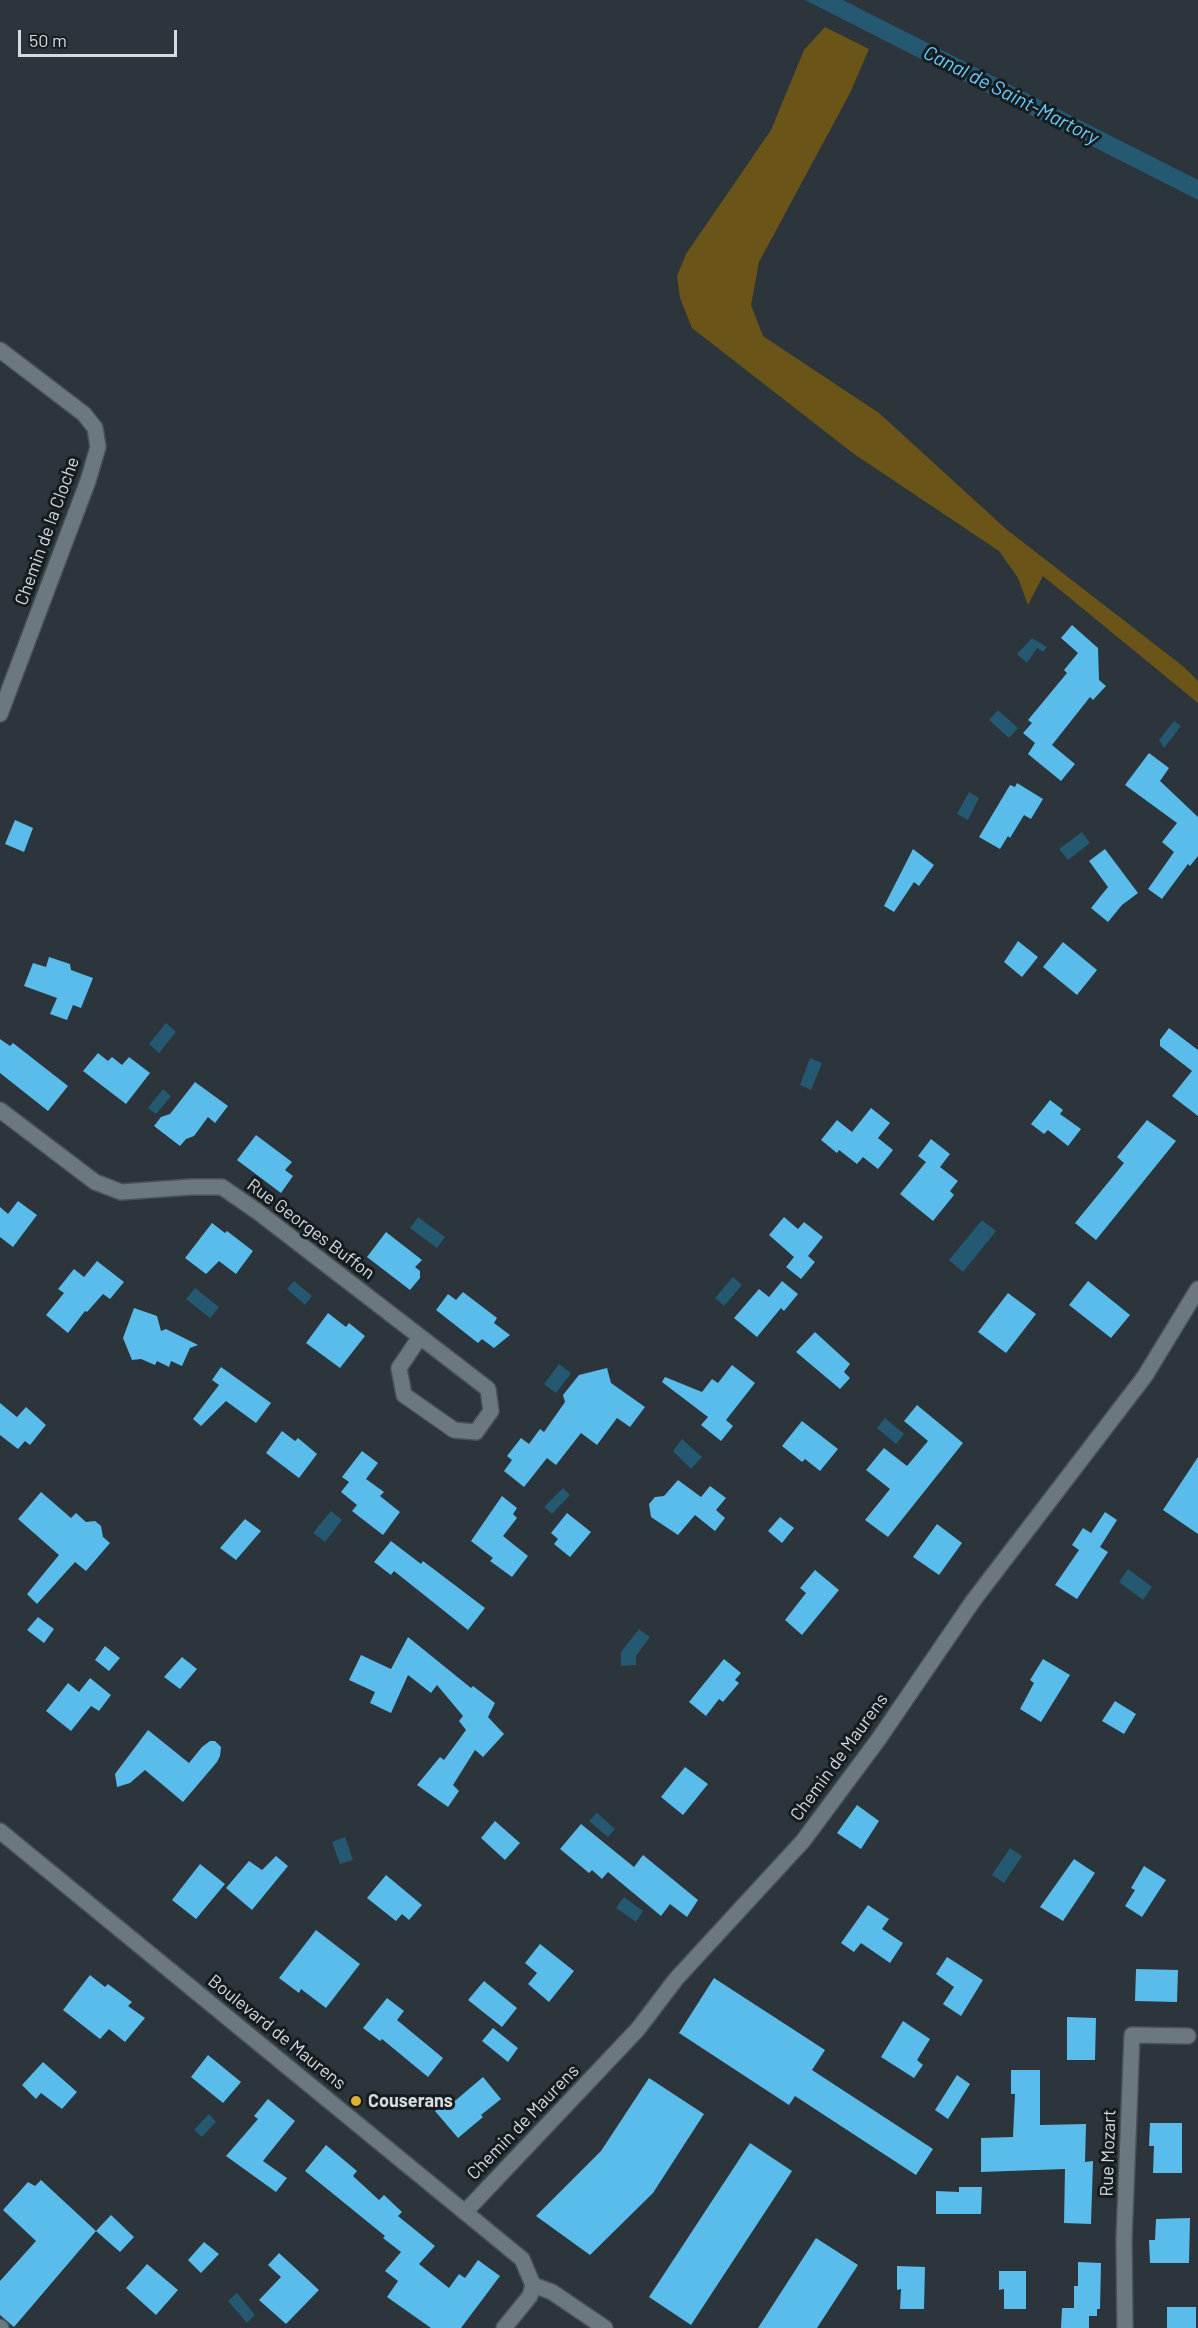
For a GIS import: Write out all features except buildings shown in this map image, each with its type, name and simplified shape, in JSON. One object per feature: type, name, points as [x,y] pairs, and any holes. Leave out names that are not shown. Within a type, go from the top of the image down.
[{"type":"street","name":"Chemin de la Cloche","points":[[0,350],[84,414],[95,428],[98,447],[88,481],[0,714]]},
{"type":"street","name":"Rue Georges Buffon","points":[[0,1110],[95,1182],[121,1192],[222,1187],[258,1212],[488,1389],[491,1411],[476,1432],[454,1430],[404,1395],[399,1368],[420,1337]]},
{"type":"street","name":"Chemin de Maurens","points":[[466,2211],[638,2029],[676,1979],[803,1841],[878,1740],[973,1601],[1145,1376],[1198,1289]]},
{"type":"street","name":"Boulevard de Maurens","points":[[0,1832],[466,2211],[522,2259],[533,2285]]},
{"type":"street","name":"Rue Mozart","points":[[1125,2328],[1124,2240],[1132,2035],[1188,2036]]},
{"type":"street","points":[[504,2328],[530,2296],[533,2285],[552,2292],[605,2328]]},
{"type":"shaded area","points":[[825,27],[869,49],[850,93],[759,262],[751,305],[763,336],[879,413],[1006,529],[1184,667],[1198,681],[1198,703],[1043,576],[1028,605],[1018,578],[999,551],[854,454],[692,328],[680,298],[677,276],[686,254],[771,130],[804,50]]},
{"type":"water","name":"Canal de Saint-Martory","points":[[805,0],[843,0],[1198,180],[1198,200]]},
{"type":"water","points":[[1032,638],[1047,647],[1043,652],[1037,648],[1027,663],[1017,654]]},
{"type":"water","points":[[998,710],[1018,728],[1009,738],[989,720]]},
{"type":"water","points":[[1174,721],[1181,726],[1164,748],[1159,740]]},
{"type":"water","points":[[969,792],[979,798],[968,820],[957,814]]},
{"type":"water","points":[[1082,832],[1090,843],[1068,860],[1059,849]]},
{"type":"water","points":[[166,1023],[176,1032],[159,1053],[149,1044]]},
{"type":"water","points":[[810,1058],[822,1063],[811,1090],[800,1085]]},
{"type":"water","points":[[163,1089],[171,1096],[156,1114],[148,1108]]},
{"type":"water","points":[[418,1217],[445,1237],[437,1248],[410,1228]]},
{"type":"water","points":[[982,1220],[996,1231],[963,1272],[949,1260]]},
{"type":"water","points":[[733,1277],[742,1285],[724,1306],[715,1298]]},
{"type":"water","points":[[294,1281],[312,1296],[305,1305],[287,1289]]},
{"type":"water","points":[[195,1288],[219,1307],[210,1318],[186,1299]]},
{"type":"water","points":[[559,1364],[571,1373],[556,1393],[544,1384]]},
{"type":"water","points":[[885,1418],[904,1434],[896,1444],[877,1428]]},
{"type":"water","points":[[682,1439],[702,1457],[691,1469],[673,1451]]},
{"type":"water","points":[[563,1488],[570,1495],[552,1514],[544,1507]]},
{"type":"water","points":[[331,1511],[342,1520],[325,1542],[313,1533]]},
{"type":"water","points":[[1128,1569],[1152,1587],[1143,1600],[1119,1582]]},
{"type":"water","points":[[639,1629],[650,1637],[636,1656],[636,1665],[621,1666],[621,1652]]},
{"type":"water","points":[[597,1813],[615,1829],[608,1837],[589,1821]]},
{"type":"water","points":[[345,1837],[353,1860],[340,1864],[332,1842]]},
{"type":"water","points":[[1010,1848],[1022,1856],[1004,1883],[992,1875]]},
{"type":"water","points":[[624,1897],[643,1911],[636,1922],[616,1908]]},
{"type":"water","points":[[209,2114],[216,2122],[202,2137],[194,2130]]},
{"type":"water","points":[[237,2293],[255,2315],[247,2323],[228,2301]]},
{"type":"place","name":"Couserans","points":[[356,2101]]}]
